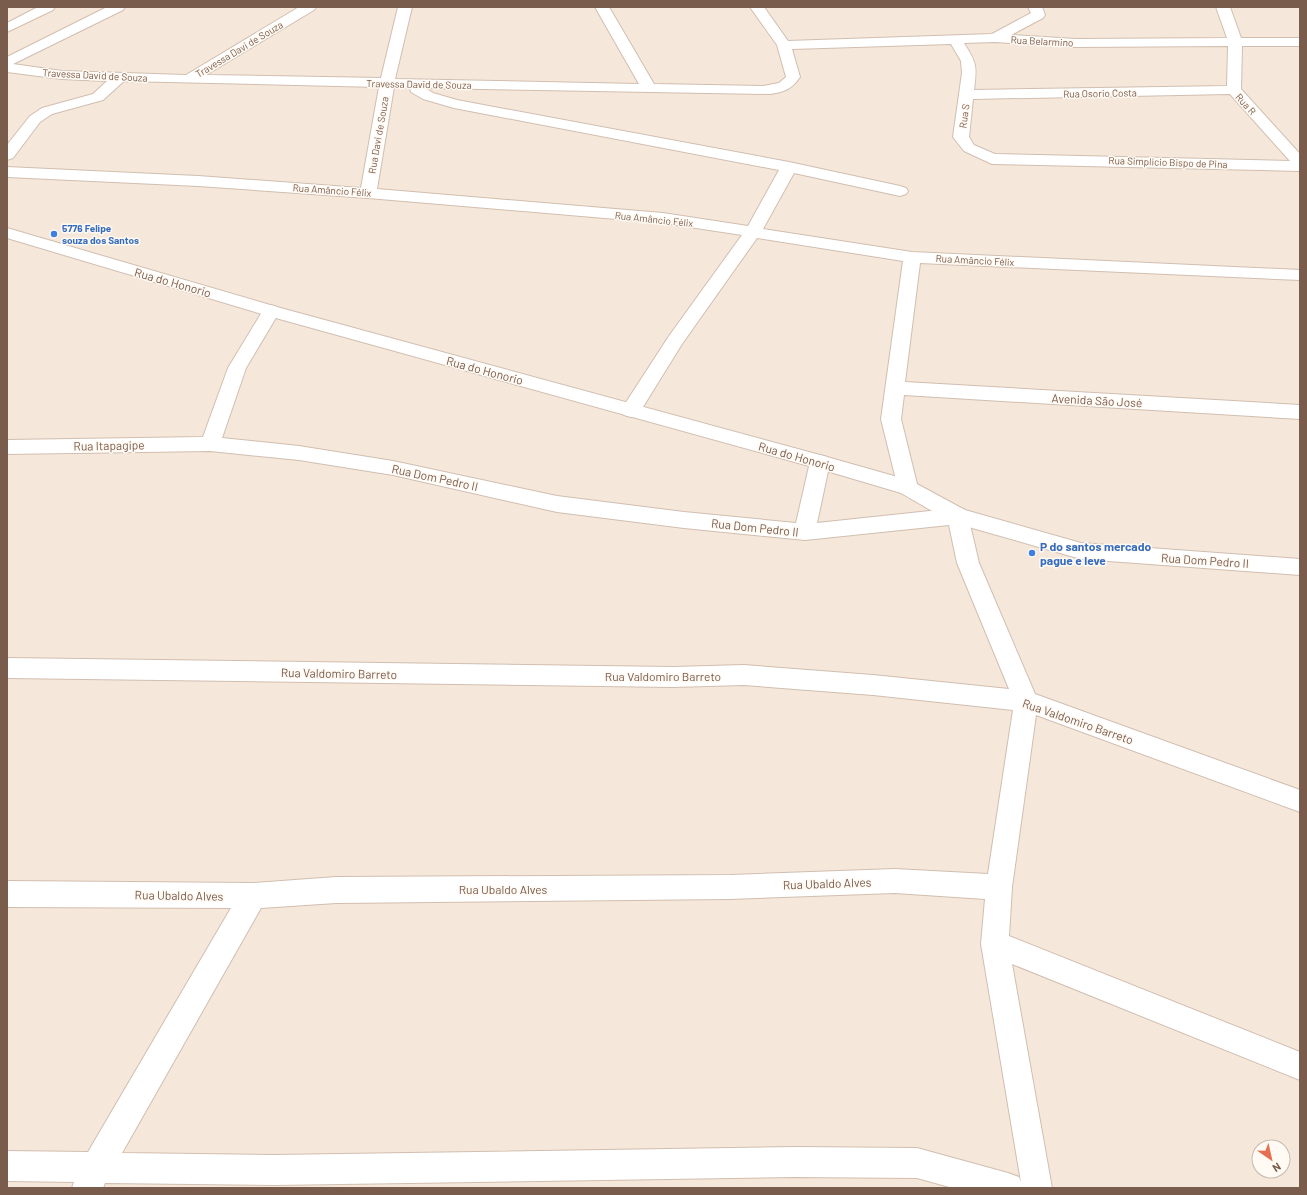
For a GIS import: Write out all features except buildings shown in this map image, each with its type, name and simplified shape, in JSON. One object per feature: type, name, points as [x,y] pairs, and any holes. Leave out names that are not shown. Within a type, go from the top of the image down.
[{"type":"street","points":[[7,28],[48,7]]},
{"type":"street","points":[[7,62],[118,7]]},
{"type":"street","name":"Travessa Davi de Souza","points":[[189,79],[309,7]]},
{"type":"street","name":"Rua Davi de Souza","points":[[368,192],[387,84],[405,7]]},
{"type":"street","points":[[602,7],[649,88]]},
{"type":"street","points":[[757,7],[784,45]]},
{"type":"street","name":"Rua R","points":[[1224,7],[1235,42],[1234,90],[1300,164]]},
{"type":"street","points":[[995,38],[1037,11],[1054,27],[1076,43]]},
{"type":"street","name":"Rua Belarmino","points":[[784,45],[995,38],[1076,43],[1300,42]]},
{"type":"street","name":"Rua S","points":[[955,39],[968,61],[969,73],[961,137],[969,148],[992,158],[1036,159]]},
{"type":"street","name":"Travessa David de Souza","points":[[7,68],[62,75],[120,77],[387,84],[742,90],[783,87],[790,83],[793,77],[784,45]]},
{"type":"street","points":[[7,155],[35,119],[47,111],[98,97],[120,77]]},
{"type":"street","points":[[410,84],[421,93],[454,104],[789,167],[900,191]]},
{"type":"street","name":"Rua Osorio Costa","points":[[967,95],[1234,90]]},
{"type":"street","name":"Rua Simplicio Bispo de Pina","points":[[1036,159],[1300,164]]},
{"type":"street","points":[[631,410],[675,340],[753,232],[789,167]]},
{"type":"street","name":"Rua Amâncio Félix","points":[[7,172],[198,181],[368,192],[662,218],[912,257],[1300,275]]},
{"type":"street","name":"Rua do Honorio","points":[[7,233],[271,311],[820,462],[908,488],[958,516]]},
{"type":"street","points":[[908,488],[891,419],[912,257]]},
{"type":"street","points":[[210,444],[237,368],[271,311]]},
{"type":"street","name":"Avenida São José","points":[[894,388],[1300,412]]},
{"type":"street","name":"Rua Itapagipe","points":[[7,447],[210,444]]},
{"type":"street","name":"Rua Dom Pedro II","points":[[210,444],[299,453],[393,468],[558,504],[684,520],[805,532],[958,516],[1081,551],[1300,567]]},
{"type":"street","points":[[805,532],[820,462]]},
{"type":"street","points":[[958,516],[968,562],[1026,701],[999,887],[995,944],[1037,1188]]},
{"type":"street","name":"Rua Valdomiro Barreto","points":[[7,668],[657,677],[744,675],[873,684],[1026,701],[1300,801]]},
{"type":"street","name":"Rua Ubaldo Alves","points":[[7,894],[253,896],[336,890],[730,887],[895,881],[999,887]]},
{"type":"street","points":[[91,1178],[253,896]]},
{"type":"street","points":[[995,944],[1300,1066]]},
{"type":"street","points":[[7,1166],[91,1178],[274,1170],[795,1162],[917,1163],[1008,1188]]},
{"type":"shaded area","points":[[7,7],[1300,7],[1300,1188],[7,1188]]},
{"type":"place","name":"5776 Felipe souza dos Santos","points":[[54,234]]},
{"type":"place","name":"P do santos mercado pague e leve","points":[[1032,553]]}]
